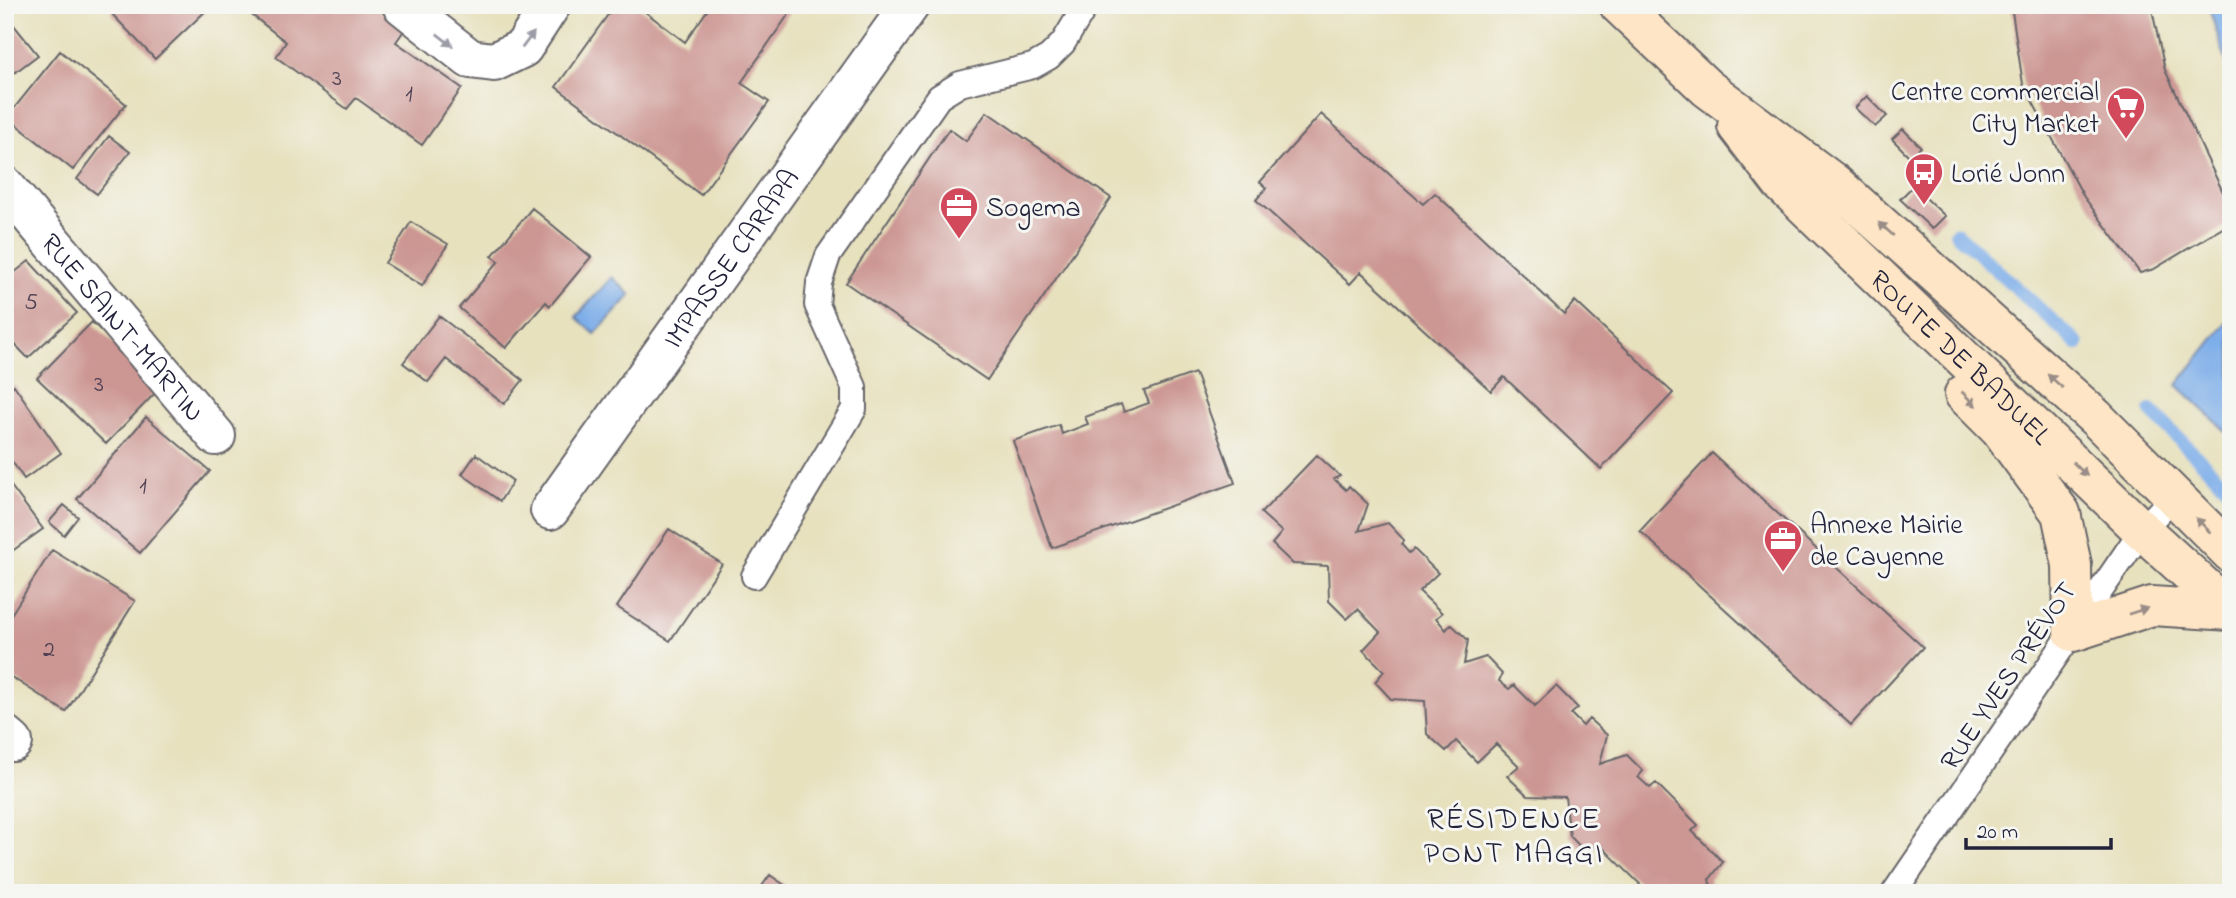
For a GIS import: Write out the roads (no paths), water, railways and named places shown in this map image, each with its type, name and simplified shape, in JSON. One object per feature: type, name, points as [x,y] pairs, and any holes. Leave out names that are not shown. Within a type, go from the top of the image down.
[{"type":"main road","name":"ROUTE DE BADUEL","points":[[1619,5],[1707,88],[1834,183],[2087,410],[2231,553]]},
{"type":"main road","name":"ROUTE DE BADUEL","points":[[1707,88],[1780,182],[2142,530],[2231,611]]},
{"type":"main road","points":[[1780,182],[1852,284],[2000,430],[2061,513],[2072,565],[2073,632],[2152,606],[2231,611]]},
{"type":"street","points":[[402,5],[470,59],[494,62],[523,48],[551,5]]},
{"type":"street","name":"IMPASSE CARAPA","points":[[550,510],[910,5]]},
{"type":"street","name":"RUE SAINT-MARTIN","points":[[5,186],[216,436]]},
{"type":"lane","points":[[754,576],[854,409],[855,387],[817,305],[819,283],[828,256],[939,97],[960,84],[1032,66],[1049,57],[1063,43],[1086,5]]},
{"type":"lane","name":"RUE YVES PRÉVOT","points":[[1894,893],[2142,530],[2174,496]]},
{"type":"water","points":[[2208,5],[2231,5],[2231,76]]},
{"type":"water","points":[[612,277],[631,295],[595,334],[576,317]]},
{"type":"water","points":[[2231,317],[2231,436],[2177,385]]},
{"type":"waterway","points":[[1956,233],[2078,344]]},
{"type":"waterway","points":[[2151,411],[2231,491]]},
{"type":"place","name":"Centre commercial City Market","points":[[2126,140]]},
{"type":"place","name":"Lorié Jonn","points":[[1924,206]]},
{"type":"place","name":"Sogema","points":[[959,240]]},
{"type":"place","name":"Annexe Mairie de Cayenne","points":[[1783,573]]},
{"type":"district","name":"RÉSIDENCE PONT MAGGI","points":[[1514,835]]}]
